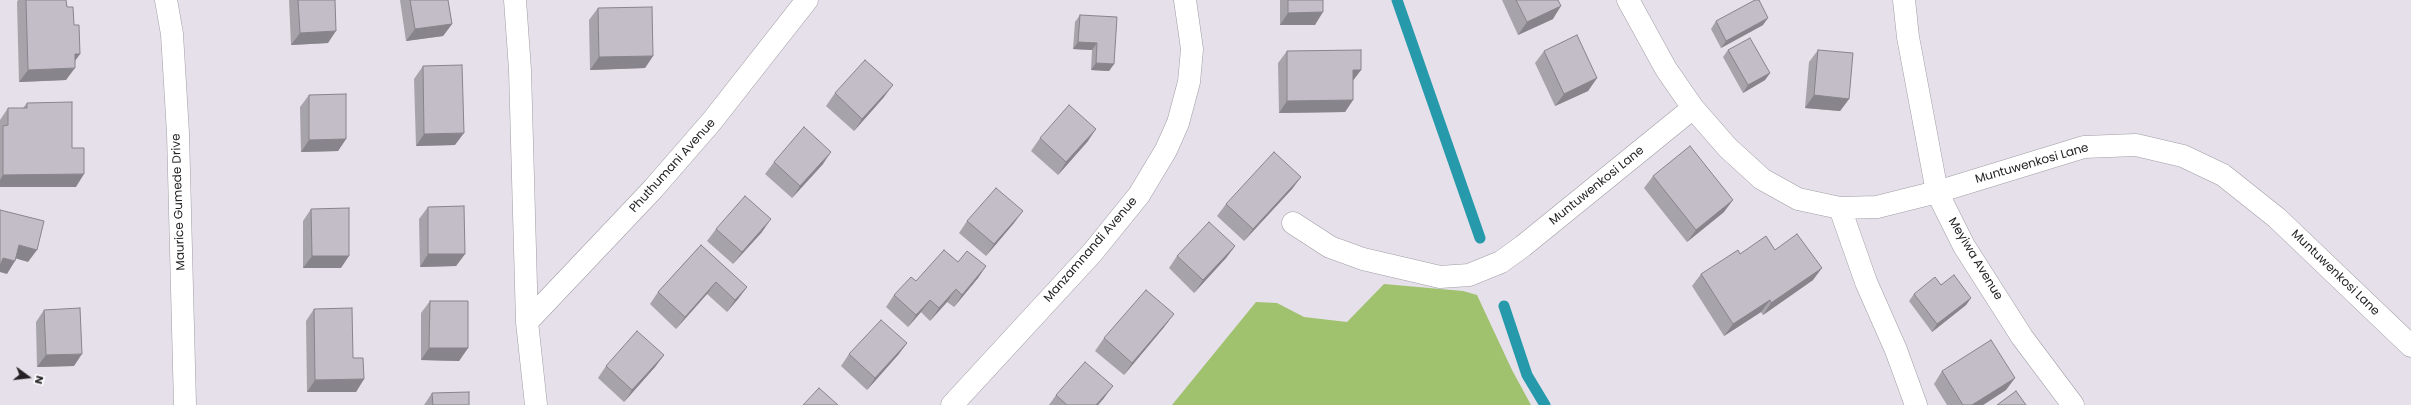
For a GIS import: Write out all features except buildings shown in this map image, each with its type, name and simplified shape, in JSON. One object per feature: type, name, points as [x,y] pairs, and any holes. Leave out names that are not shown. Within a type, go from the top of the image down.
[{"type":"street","name":"Maurice Gumede Drive","points":[[166,0],[172,34],[178,133],[185,405]]},
{"type":"street","points":[[515,0],[520,70],[527,322],[536,405]]},
{"type":"street","name":"Phuthumani Avenue","points":[[527,322],[653,189],[712,121],[807,0]]},
{"type":"street","name":"Manzamnandi Avenue","points":[[952,405],[1092,252],[1139,195],[1166,150],[1178,123],[1189,82],[1192,49],[1185,0]]},
{"type":"street","name":"Muntuwenkosi Lane","points":[[1628,0],[1666,69],[1693,108],[1728,148],[1762,179],[1798,199],[1840,208],[1877,208],[1937,192],[2084,147],[2136,145],[2183,156],[2223,175],[2277,218],[2411,346]]},
{"type":"street","name":"Meyiwa Avenue","points":[[1904,0],[1908,37],[1937,192],[1964,246],[2022,337],[2073,405]]},
{"type":"street","name":"Muntuwenkosi Lane","points":[[1293,223],[1330,247],[1363,259],[1440,277],[1469,275],[1501,262],[1693,108]]},
{"type":"street","points":[[1840,208],[1866,282],[1896,350],[1916,405]]},
{"type":"green space","points":[[1384,284],[1463,291],[1477,295],[1512,370],[1531,405],[1172,405],[1256,302],[1277,303],[1304,317],[1347,322]]},
{"type":"waterway","points":[[1397,0],[1480,238]]},
{"type":"waterway","points":[[1504,306],[1527,375],[1545,405]]}]
